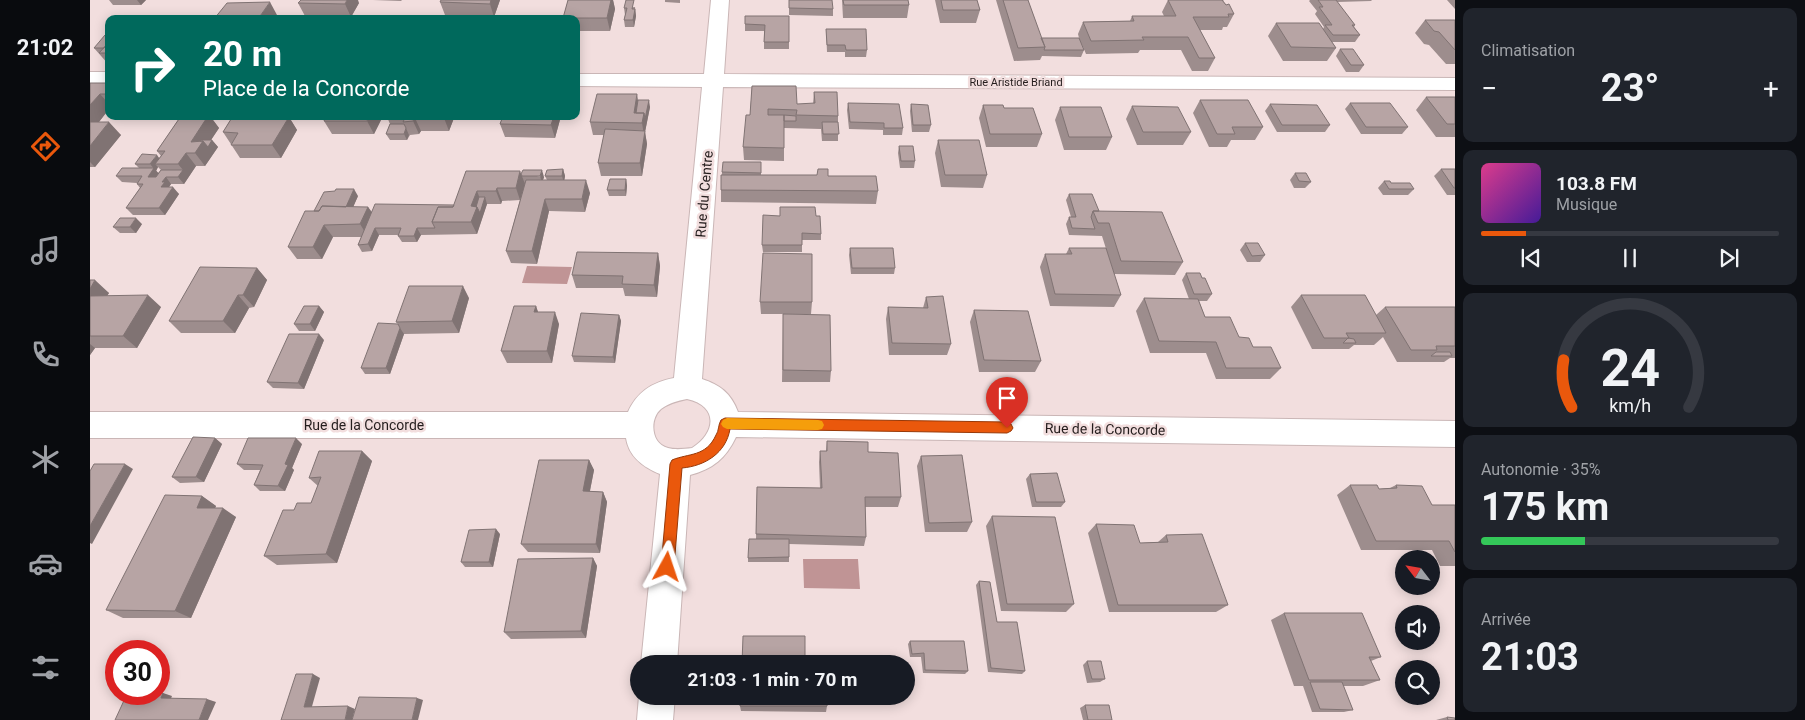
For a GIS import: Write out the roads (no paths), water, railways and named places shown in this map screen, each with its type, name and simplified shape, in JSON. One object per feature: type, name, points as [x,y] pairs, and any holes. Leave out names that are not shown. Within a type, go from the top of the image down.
[{"type":"street","name":"Rue du Centre","points":[[687,387],[720,0]]},
{"type":"street","points":[[90,78],[105,78]]},
{"type":"street","name":"Rue Aristide Briand","points":[[580,80],[1455,84]]},
{"type":"street","points":[[675,388],[699,389],[710,394],[719,402],[724,412],[725,424],[723,436],[715,447],[705,456],[691,462],[676,464],[663,461],[652,455],[643,446],[638,436],[638,425],[645,405],[654,397],[675,388]]},
{"type":"street","name":"Rue de la Concorde","points":[[725,424],[1455,434]]},
{"type":"street","name":"Rue de la Concorde","points":[[90,425],[638,425]]},
{"type":"street","points":[[660,655],[676,464]]},
{"type":"street","points":[[655,720],[656,705]]}]
